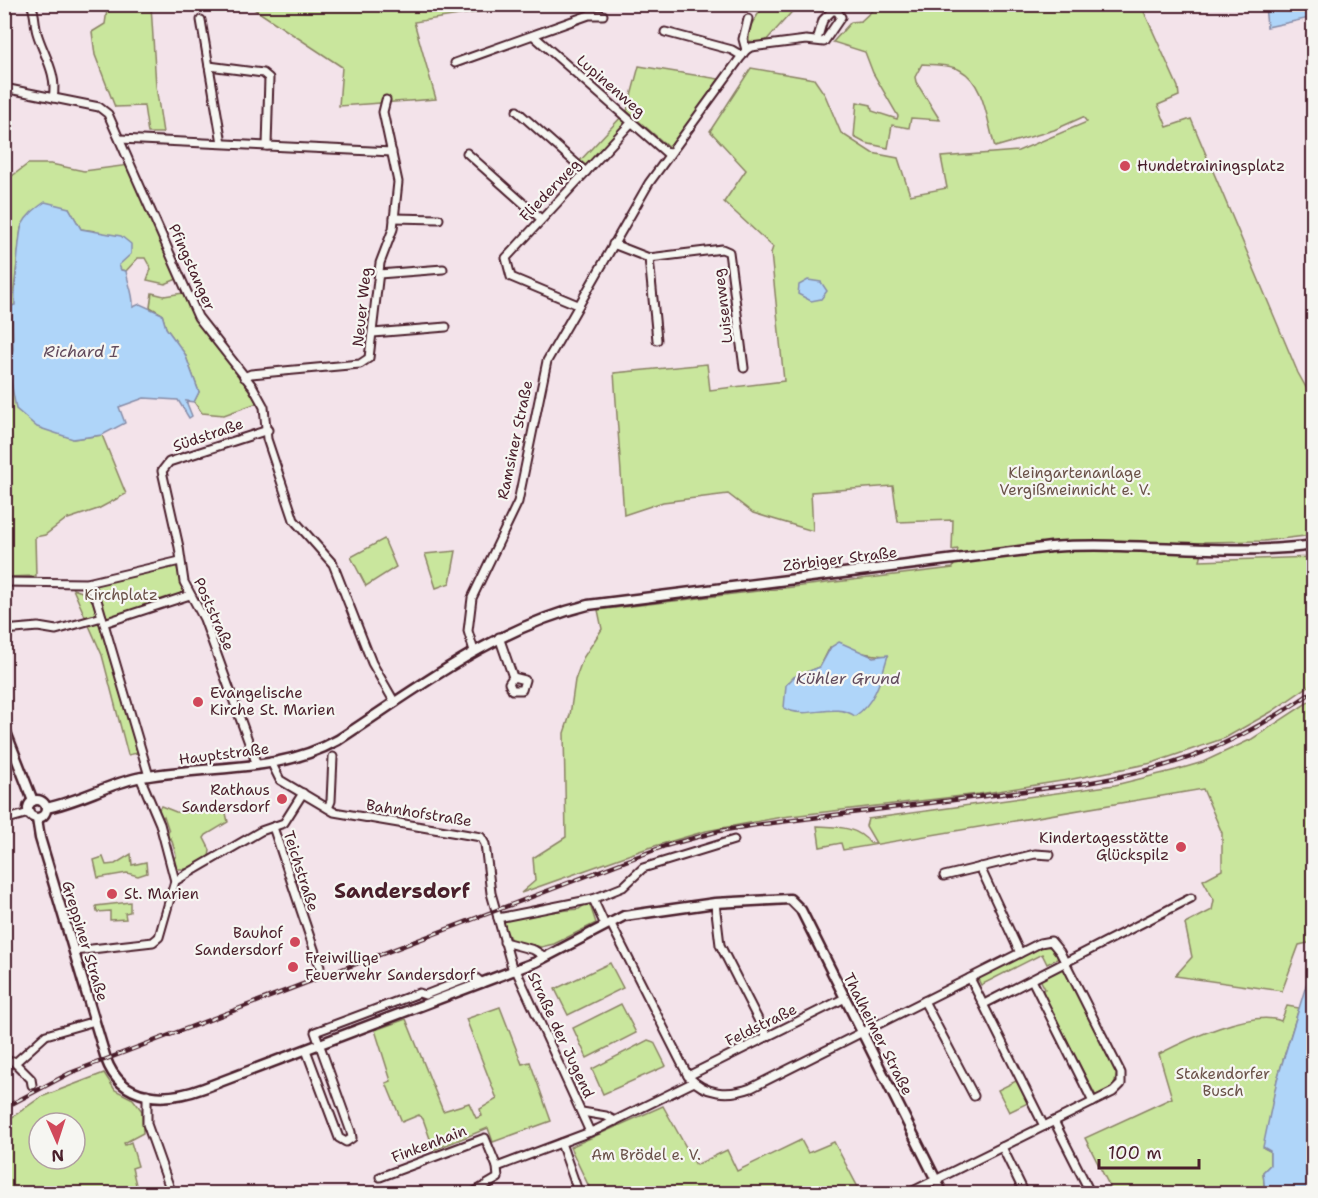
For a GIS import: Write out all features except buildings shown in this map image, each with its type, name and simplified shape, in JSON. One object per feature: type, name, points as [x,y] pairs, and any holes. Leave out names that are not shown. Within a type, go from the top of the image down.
[{"type":"street","points":[[31,4],[37,16],[37,33],[49,59],[53,98]]},
{"type":"street","points":[[665,33],[744,53],[761,45],[817,40],[824,42],[839,22],[841,17],[837,11],[832,11],[823,20],[817,40]]},
{"type":"street","points":[[455,63],[535,37],[589,15],[603,15]]},
{"type":"street","points":[[744,53],[742,39],[748,19]]},
{"type":"street","points":[[201,20],[222,143]]},
{"type":"street","name":"Lupinenweg","points":[[535,37],[669,155]]},
{"type":"street","name":"Ramsiner Straße","points":[[474,651],[468,631],[472,598],[518,502],[544,369],[613,244],[669,155],[744,53]]},
{"type":"street","points":[[209,66],[263,73],[269,78],[267,146]]},
{"type":"street","name":"Pfingstanger","points":[[4,88],[104,109],[120,139],[198,317],[264,407],[268,443],[291,515],[301,530],[333,564],[372,663],[395,703]]},
{"type":"street","name":"Neuer Weg","points":[[244,377],[251,374],[363,363],[370,355],[379,274],[394,218],[398,179],[383,112],[386,99]]},
{"type":"street","points":[[517,111],[586,172]]},
{"type":"street","name":"Fliederweg","points":[[578,305],[511,277],[507,257],[632,122]]},
{"type":"street","points":[[120,139],[392,152]]},
{"type":"street","points":[[467,153],[541,219]]},
{"type":"street","points":[[394,218],[439,219]]},
{"type":"street","name":"Luisenweg","points":[[613,244],[649,258],[722,249],[729,252],[744,368]]},
{"type":"street","points":[[649,258],[657,340]]},
{"type":"street","points":[[379,274],[443,268]]},
{"type":"street","points":[[373,333],[446,327]]},
{"type":"street","name":"Südstraße","points":[[162,471],[169,462],[268,430]]},
{"type":"street","name":"Poststraße","points":[[162,471],[180,561],[190,595],[204,619],[257,765]]},
{"type":"street","name":"Zörbiger Straße","points":[[395,703],[499,637],[553,615],[611,601],[1027,550],[1106,545],[1258,550],[1314,545]]},
{"type":"street","points":[[4,582],[87,583],[180,561]]},
{"type":"street","points":[[74,951],[157,941],[175,881],[96,595],[87,583]]},
{"type":"street","points":[[4,630],[38,627],[56,630],[103,620],[190,595]]},
{"type":"street","points":[[499,637],[513,677]]},
{"type":"street","name":"Hauptstraße","points":[[46,808],[145,777],[257,765],[330,745],[395,703]]},
{"type":"street","points":[[4,727],[33,801]]},
{"type":"street","points":[[328,808],[331,801],[333,756]]},
{"type":"street","name":"Bahnhofstraße","points":[[272,762],[280,780],[340,814],[481,837],[485,844],[488,878],[496,914],[514,970]]},
{"type":"street","name":"Teichstraße","points":[[303,793],[284,823],[273,827],[320,967]]},
{"type":"street","points":[[33,801],[41,801],[46,808],[45,814],[38,819],[29,813],[28,806],[33,801]]},
{"type":"street","points":[[4,820],[29,813]]},
{"type":"street","name":"Greppiner Straße","points":[[38,819],[40,838],[110,1071],[124,1088],[147,1094]]},
{"type":"street","points":[[175,881],[242,842],[273,827]]},
{"type":"street","points":[[496,914],[593,899],[623,887],[643,868],[734,840]]},
{"type":"street","points":[[944,876],[1035,854],[1050,855]]},
{"type":"street","points":[[980,867],[1020,953]]},
{"type":"street","points":[[984,1004],[1191,898]]},
{"type":"street","points":[[593,899],[691,1079],[721,1093],[741,1092],[1040,943],[1051,941],[1065,962],[1121,1073],[1118,1089],[907,1194]]},
{"type":"street","name":"Thalheimer Straße","points":[[715,903],[783,899],[795,901],[943,1194]]},
{"type":"street","points":[[172,1194],[147,1124],[147,1094],[171,1095],[197,1091],[378,1022],[425,1000],[482,983],[514,970],[633,913],[715,903],[720,945],[767,1037]]},
{"type":"street","points":[[504,942],[534,950],[545,957]]},
{"type":"street","name":"Straße der Jugend","points":[[514,970],[590,1132]]},
{"type":"street","points":[[970,978],[1044,1126]]},
{"type":"street","points":[[1032,980],[1093,1102]]},
{"type":"street","points":[[306,1050],[339,1138],[346,1142],[352,1138],[351,1132],[315,1032],[419,993],[425,1000]]},
{"type":"street","name":"Feldstraße","points":[[497,1167],[615,1121],[767,1037],[845,998]]},
{"type":"street","points":[[924,1001],[974,1096]]},
{"type":"street","points":[[374,1010],[378,1022]]},
{"type":"street","points":[[32,1085],[31,1079],[14,1062],[46,1035],[95,1021]]},
{"type":"street","name":"Straße der Jugend","points":[[582,1112],[611,1117],[615,1121]]},
{"type":"street","points":[[1054,1121],[1091,1194]]},
{"type":"street","name":"Finkenhain","points":[[380,1177],[485,1138],[497,1167]]},
{"type":"street","points":[[561,1143],[579,1194]]},
{"type":"street","points":[[1002,1147],[1025,1194]]},
{"type":"street","points":[[471,1194],[495,1182],[499,1173],[497,1167]]},
{"type":"green space","points":[[105,5],[151,5],[156,86],[163,133],[148,133],[144,106],[115,107],[95,55],[92,32],[105,24],[107,10]]},
{"type":"green space","points":[[248,5],[504,5],[498,9],[414,22],[436,99],[339,106],[342,67]]},
{"type":"green space","points":[[764,5],[798,5],[764,43],[749,41],[749,28]]},
{"type":"green space","name":"Kleingartenanlage Vergißmeinnicht e. V.","points":[[874,5],[1141,5],[1178,87],[1179,96],[1158,105],[1167,127],[1191,119],[1298,373],[1313,400],[1313,535],[1264,541],[1204,542],[1200,561],[1313,557],[1313,683],[1271,712],[1225,738],[1152,763],[1068,780],[979,794],[782,817],[706,831],[648,848],[521,893],[535,881],[533,858],[566,837],[564,733],[570,715],[575,680],[583,658],[602,629],[598,610],[953,568],[958,549],[952,550],[953,520],[898,522],[893,486],[811,492],[813,531],[753,513],[728,494],[663,502],[624,515],[614,373],[707,364],[710,390],[784,381],[771,253],[773,247],[724,202],[746,170],[710,131],[751,68],[814,79],[825,95],[841,133],[872,153],[898,158],[910,195],[947,188],[941,157],[1018,151],[1087,122],[1083,117],[1054,130],[995,147],[980,93],[968,76],[951,67],[922,64],[915,77],[916,82],[940,120],[911,118],[909,128],[892,125],[888,148],[865,143],[854,137],[857,102],[871,105],[872,111],[897,119],[898,116],[873,73],[865,52],[833,42],[851,22],[861,21],[876,7]],"holes":[[[830,647],[888,656],[845,709],[797,712],[794,677],[820,667]]]},
{"type":"green space","points":[[639,66],[719,79],[670,148],[627,111]]},
{"type":"green space","points":[[623,115],[632,122],[586,172],[577,164]]},
{"type":"green space","points":[[28,164],[51,164],[84,171],[129,165],[177,279],[165,284],[147,280],[151,269],[145,258],[138,258],[126,271],[121,270],[95,231],[81,229],[69,208],[21,228],[14,290],[15,305],[12,306],[13,349],[9,371],[73,439],[102,435],[126,494],[98,509],[65,520],[45,535],[35,537],[36,576],[5,577],[5,174],[12,176]]},
{"type":"green space","points":[[152,293],[164,296],[183,293],[200,322],[257,403],[224,415],[202,413],[194,402],[199,392],[185,354],[166,328],[162,314],[150,307]]},
{"type":"green space","points":[[384,539],[396,567],[366,586],[351,557]]},
{"type":"green space","points":[[456,551],[450,583],[436,588],[425,554]]},
{"type":"green space","name":"Kirchplatz","points":[[176,564],[185,596],[111,618],[105,616],[96,582]]},
{"type":"green space","points":[[73,589],[88,594],[92,599],[138,753],[128,755],[102,655]]},
{"type":"green space","points":[[1313,699],[1313,942],[1299,945],[1282,991],[1175,976],[1192,957],[1185,924],[1212,910],[1214,900],[1203,880],[1222,870],[1222,833],[1203,789],[843,850],[841,843],[820,847],[817,826],[853,830],[870,843],[876,843],[866,826],[868,819],[1115,785],[1203,762],[1252,739]]},
{"type":"green space","points":[[161,806],[176,812],[226,813],[228,822],[204,838],[210,850],[209,857],[187,869],[177,869],[173,861],[176,855],[171,838],[168,842],[166,835],[169,831],[164,816],[161,820],[158,810]]},
{"type":"green space","points":[[131,854],[132,865],[146,862],[147,873],[138,876],[127,873],[98,878],[94,860],[103,857],[106,865],[115,864]]},
{"type":"green space","points":[[130,902],[130,912],[125,913],[126,919],[110,920],[110,911],[97,912],[96,906]]},
{"type":"green space","points":[[589,902],[596,923],[554,944],[541,947],[511,940],[503,925],[504,919],[509,916],[579,909]]},
{"type":"green space","points":[[1043,945],[1053,948],[1059,958],[1047,964],[1042,954],[981,985],[977,977]]},
{"type":"green space","points":[[610,963],[623,988],[568,1015],[555,989]]},
{"type":"green space","points":[[1064,967],[1117,1073],[1114,1086],[1096,1096],[1041,991],[1045,989],[1040,979]]},
{"type":"green space","points":[[621,1004],[636,1033],[587,1058],[573,1028]]},
{"type":"green space","name":"Stakendorfer Busch","points":[[1287,1006],[1299,1008],[1277,1080],[1264,1148],[1270,1151],[1270,1165],[1263,1172],[1265,1193],[1113,1193],[1085,1138],[1172,1098],[1159,1054],[1202,1034],[1237,1022],[1269,1018],[1281,1021]]},
{"type":"green space","points":[[500,1007],[522,1064],[530,1062],[551,1121],[493,1142],[488,1128],[434,1150],[423,1119],[419,1115],[402,1122],[386,1083],[391,1081],[375,1030],[406,1019],[443,1111],[469,1103],[476,1118],[482,1116],[480,1109],[497,1099],[466,1019]]},
{"type":"green space","points":[[648,1040],[654,1042],[666,1066],[603,1094],[592,1069]]},
{"type":"green space","points":[[104,1073],[115,1090],[133,1099],[142,1111],[143,1133],[124,1143],[125,1145],[131,1142],[138,1166],[132,1168],[138,1193],[5,1193],[4,1123],[41,1097]]},
{"type":"green space","points":[[1020,1079],[1032,1101],[1009,1112],[998,1090]]},
{"type":"green space","name":"Am Brödel e. V.","points":[[663,1106],[696,1165],[727,1150],[737,1171],[801,1140],[808,1153],[834,1142],[861,1193],[592,1193],[570,1147]]},
{"type":"water","points":[[1265,5],[1309,5],[1310,18],[1267,27]]},
{"type":"water","name":"Richard I","points":[[45,202],[69,208],[81,229],[121,236],[131,244],[131,254],[119,265],[121,270],[126,271],[133,307],[140,304],[162,314],[166,328],[185,354],[199,392],[194,402],[186,401],[192,416],[189,418],[178,400],[144,398],[119,407],[125,423],[102,435],[73,439],[37,427],[16,409],[9,371],[13,349],[12,306],[15,305],[20,239],[24,221]]},
{"type":"water","points":[[808,280],[821,282],[827,291],[821,299],[811,301],[798,294],[799,285]]},
{"type":"water","name":"Kühler Grund","points":[[839,642],[873,657],[888,655],[877,689],[868,704],[855,716],[838,710],[802,713],[784,708],[786,685],[794,677],[820,667],[831,647]]},
{"type":"water","points":[[1312,966],[1313,1193],[1265,1193],[1263,1172],[1270,1165],[1270,1151],[1263,1147],[1277,1080]]},
{"type":"railway","points":[[4,1108],[70,1073],[665,846],[719,831],[756,825],[1120,777],[1179,761],[1232,740],[1314,691]]},
{"type":"place","name":"Hundetrainingsplatz","points":[[1125,166]]},
{"type":"place","name":"Evangelische Kirche St. Marien","points":[[198,702]]},
{"type":"place","name":"Rathaus Sandersdorf","points":[[282,799]]},
{"type":"place","name":"Kindertagesstätte Glückspilz","points":[[1181,847]]},
{"type":"place","name":"St. Marien","points":[[112,894]]},
{"type":"place","name":"Bauhof Sandersdorf","points":[[295,942]]},
{"type":"place","name":"Freiwillige Feuerwehr Sandersdorf","points":[[293,967]]},
{"type":"district","name":"Sandersdorf","points":[[402,891]]}]
